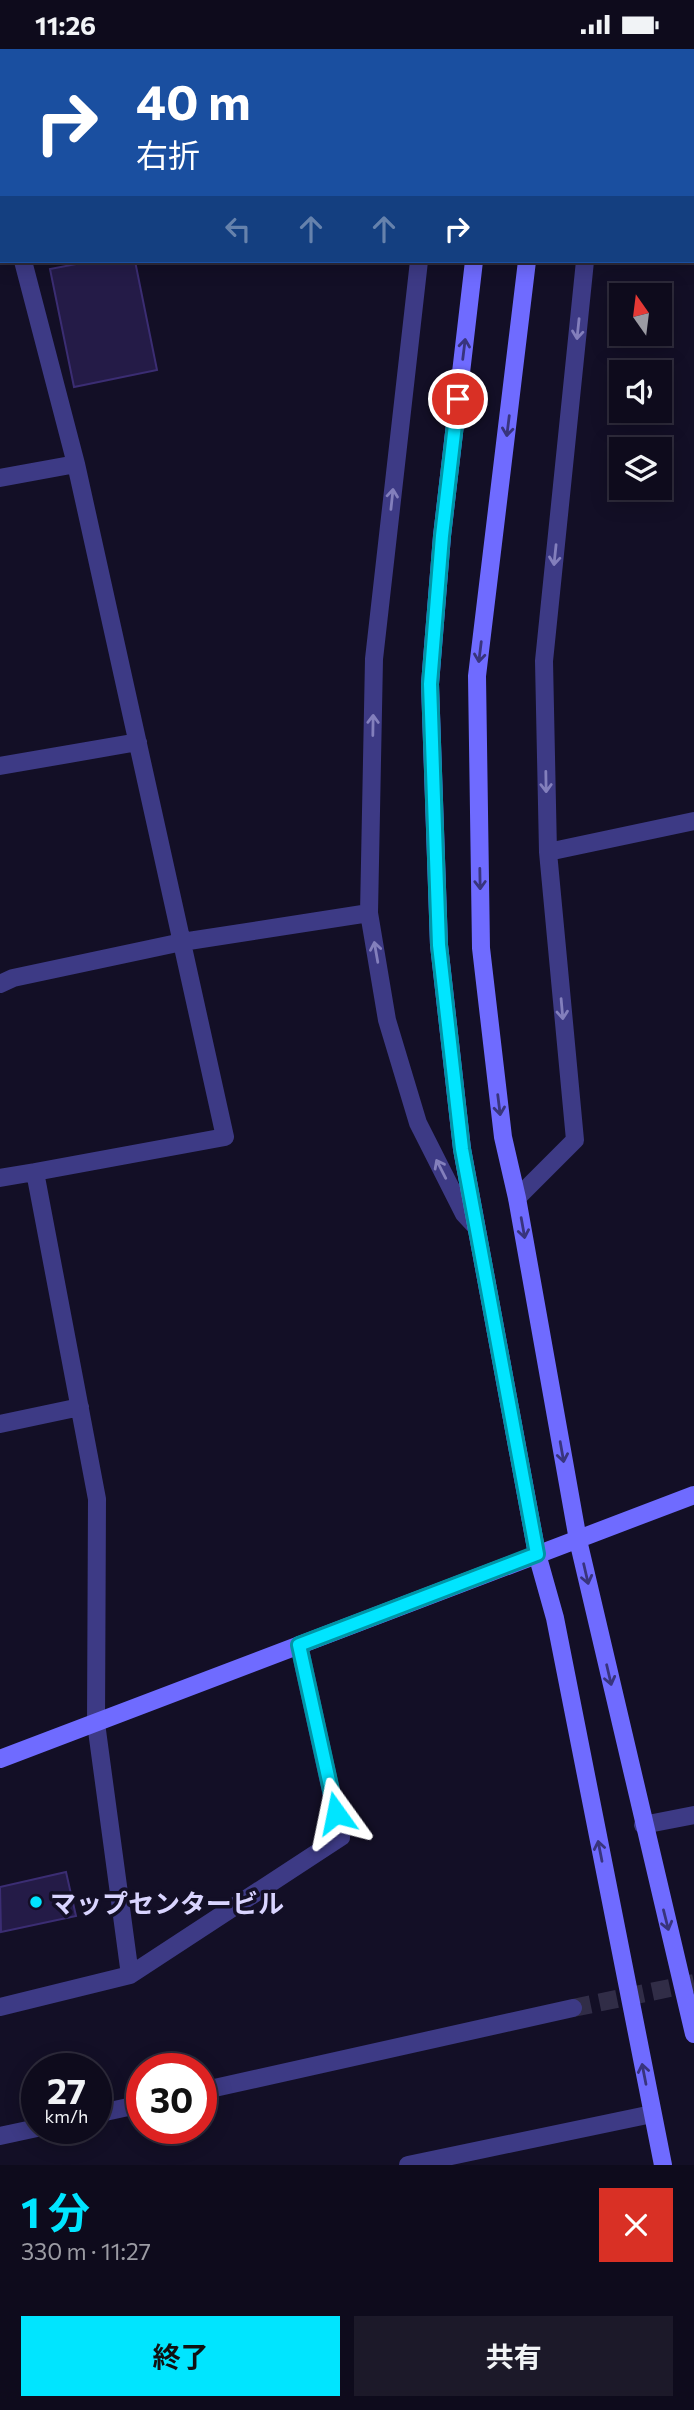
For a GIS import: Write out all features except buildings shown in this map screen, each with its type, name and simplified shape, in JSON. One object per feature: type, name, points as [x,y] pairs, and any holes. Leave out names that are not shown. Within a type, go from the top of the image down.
[{"type":"street","points":[[0,1178],[225,1137],[76,464],[24,263]]},
{"type":"street","points":[[419,263],[374,659],[369,913],[387,1020],[418,1123],[464,1214],[476,1227]]},
{"type":"street","points":[[474,263],[442,536],[430,684],[439,945],[462,1149],[476,1227],[537,1554],[555,1618],[663,2165]]},
{"type":"street","points":[[527,263],[477,676],[481,948],[503,1137],[517,1198],[578,1540],[694,2034]]},
{"type":"street","points":[[517,1198],[575,1140],[548,852],[544,661],[584,263]]},
{"type":"street","points":[[0,478],[76,464]]},
{"type":"street","points":[[0,766],[138,742]]},
{"type":"street","points":[[548,852],[694,821]]},
{"type":"street","points":[[0,984],[13,978],[183,942],[369,913]]},
{"type":"street","points":[[35,1172],[97,1499],[96,1723],[130,1975]]},
{"type":"street","points":[[0,1424],[80,1407]]},
{"type":"street","points":[[0,1759],[694,1495]]},
{"type":"street","points":[[0,2007],[130,1975],[341,1837],[299,1645]]},
{"type":"street","points":[[643,1825],[694,1815]]},
{"type":"street","points":[[217,2087],[573,2008]]},
{"type":"street","points":[[420,2164],[652,2114]]},
{"type":"street","points":[[0,2136],[21,2131]]},
{"type":"tunnel","points":[[573,2008],[694,1983]]},
{"type":"place","name":"マップセンタービル","points":[[36,1902]]},
{"type":"route","points":[[336,1813],[299,1645],[537,1554],[462,1149],[439,945],[430,684],[442,536],[458,399]]}]
